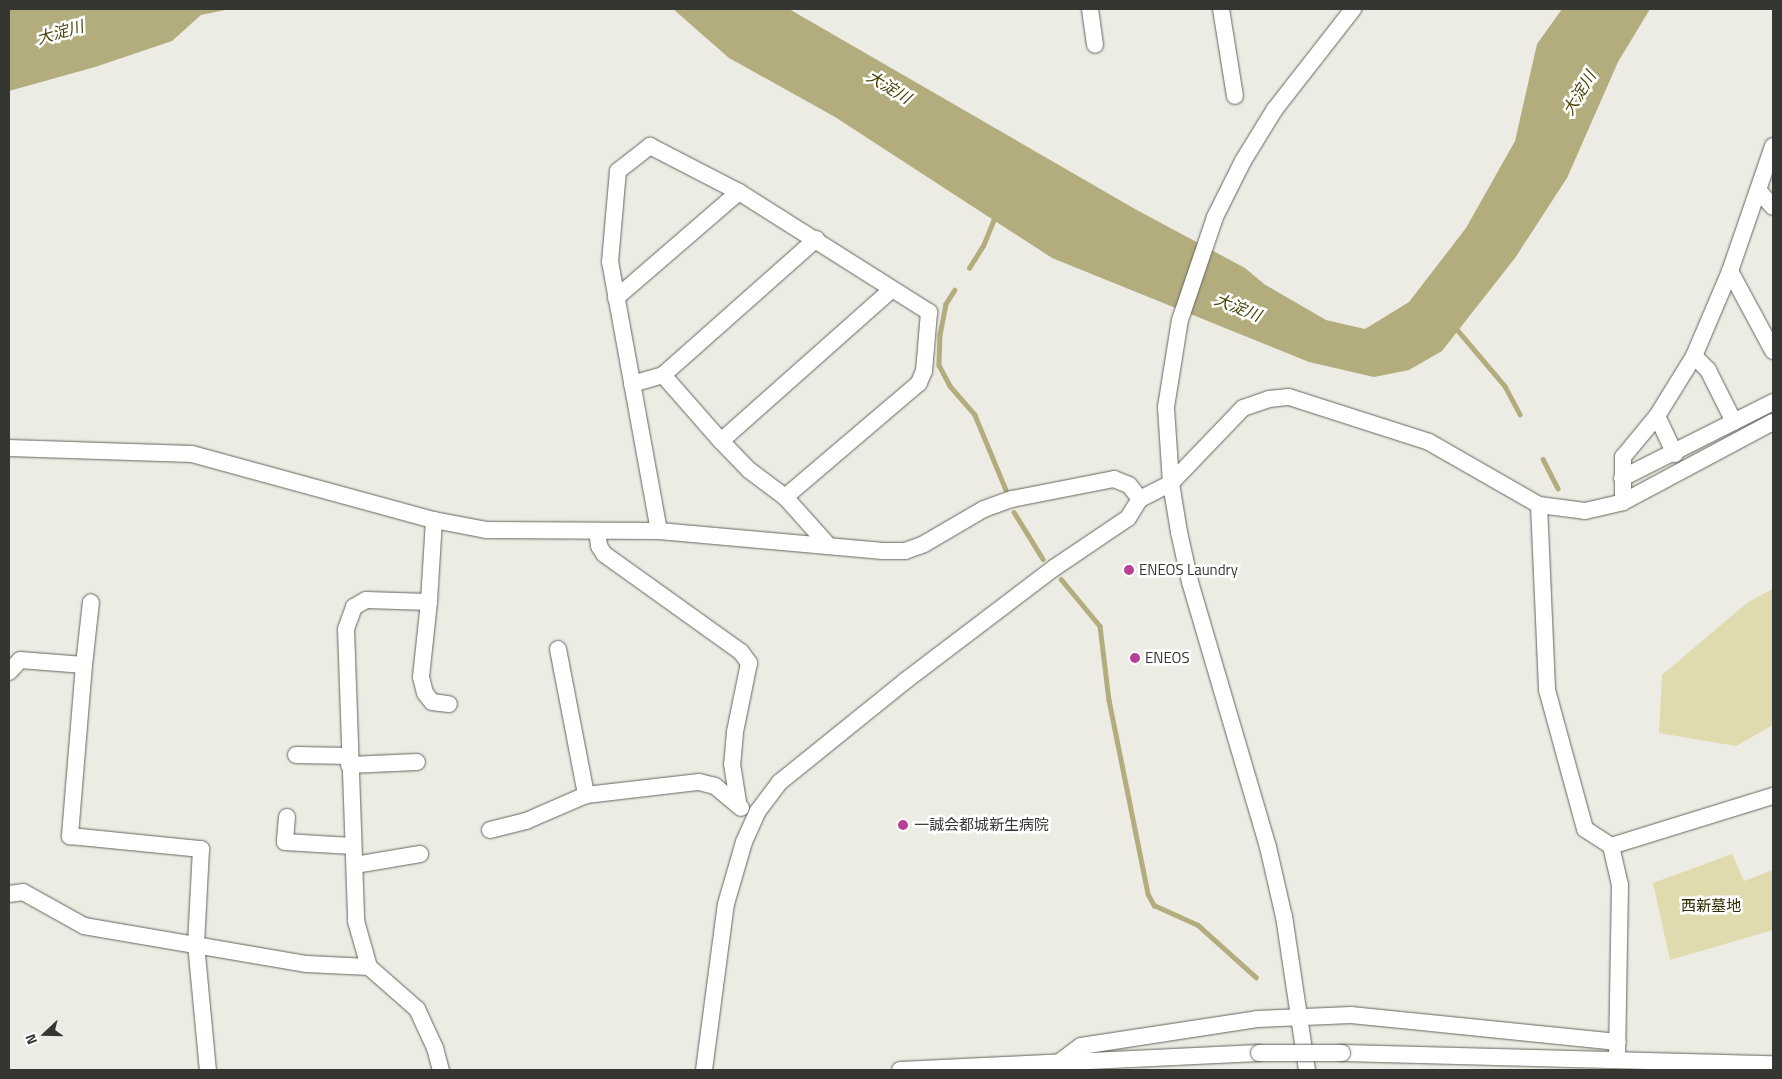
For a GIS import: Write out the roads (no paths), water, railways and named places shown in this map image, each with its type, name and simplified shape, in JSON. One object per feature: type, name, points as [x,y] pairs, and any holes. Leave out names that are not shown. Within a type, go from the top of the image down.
[{"type":"street","points":[[1090,9],[1095,45]]},
{"type":"street","points":[[1221,9],[1235,96]]},
{"type":"street","points":[[1307,1070],[1301,1018],[1268,847],[1190,582],[1171,484],[1166,407],[1173,354],[1198,258],[1243,160],[1275,109],[1353,9]]},
{"type":"street","points":[[659,531],[610,262],[618,171],[641,150],[650,146],[739,192],[929,312],[924,371],[919,383],[785,497]]},
{"type":"street","points":[[1622,502],[1623,457],[1657,416],[1694,356],[1730,271],[1773,146]]},
{"type":"street","points":[[1759,191],[1773,207]]},
{"type":"street","points":[[616,298],[739,192]]},
{"type":"street","points":[[632,384],[663,375],[816,239]]},
{"type":"street","points":[[1730,271],[1773,351]]},
{"type":"street","points":[[721,441],[892,289]]},
{"type":"street","points":[[1694,356],[1708,370],[1734,422]]},
{"type":"street","points":[[663,375],[749,470],[785,497],[827,544]]},
{"type":"street","points":[[704,1070],[726,904],[752,824],[758,811],[780,782],[905,680],[1054,568],[1128,518],[1140,499],[1171,484],[1243,408],[1268,399],[1288,397],[1429,442],[1539,504],[1585,511],[1622,502],[1773,422]]},
{"type":"street","points":[[1622,478],[1675,454],[1773,402]]},
{"type":"street","points":[[1657,416],[1675,454]]},
{"type":"street","points":[[9,448],[192,454],[434,520],[486,530],[659,531],[905,551],[924,544],[984,509],[1012,499],[1114,479],[1129,485],[1140,499]]},
{"type":"street","points":[[1539,504],[1548,690],[1585,829],[1611,846],[1620,885],[1617,1050]]},
{"type":"street","points":[[434,520],[429,602],[421,677],[425,693],[432,702],[448,704]]},
{"type":"street","points":[[598,531],[599,546],[604,554],[741,652],[749,663],[735,732],[732,764],[738,803]]},
{"type":"street","points":[[429,602],[366,600],[354,607],[346,629],[349,761],[356,921],[369,967],[417,1009],[435,1048],[440,1070]]},
{"type":"street","points":[[91,602],[70,836],[201,849],[196,944],[208,1070]]},
{"type":"street","points":[[558,649],[586,795]]},
{"type":"street","points":[[9,672],[20,660],[84,665]]},
{"type":"street","points":[[296,754],[349,761],[417,762]]},
{"type":"street","points":[[490,830],[526,821],[586,795],[699,782],[715,786],[738,803],[752,824]]},
{"type":"street","points":[[1611,846],[1773,796]]},
{"type":"street","points":[[287,817],[285,842],[352,846]]},
{"type":"street","points":[[355,865],[420,854]]},
{"type":"street","points":[[9,894],[23,892],[84,926],[307,964],[369,967]]},
{"type":"street","points":[[1061,1061],[1081,1046],[1257,1019],[1351,1015],[1711,1061],[1773,1064]]},
{"type":"street","points":[[900,1070],[1259,1053],[1617,1050]]},
{"type":"street","points":[[1651,1070],[1711,1061]]},
{"type":"water","name":"大淀川","points":[[9,9],[230,9],[201,15],[172,41],[95,67],[9,91]]},
{"type":"water","name":"大淀川","points":[[673,9],[789,9],[1135,209],[1245,268],[1264,284],[1326,320],[1365,329],[1409,302],[1466,228],[1515,141],[1537,44],[1562,9],[1650,9],[1618,62],[1567,178],[1515,258],[1442,351],[1409,370],[1374,377],[1309,362],[1052,258],[835,117],[729,58]]},
{"type":"waterway","points":[[969,268],[983,246],[995,216]]},
{"type":"waterway","points":[[955,290],[946,304],[940,334],[939,365],[950,386],[975,415],[1006,490]]},
{"type":"waterway","points":[[1455,327],[1505,386],[1520,414]]},
{"type":"waterway","points":[[1543,459],[1558,488]]},
{"type":"waterway","points":[[1014,512],[1043,559]]},
{"type":"waterway","points":[[1061,579],[1100,626],[1109,700],[1148,894],[1154,905],[1198,925],[1256,977]]},
{"type":"place","name":"ENEOS Laundry","points":[[1129,570]]},
{"type":"place","name":"ENEOS","points":[[1135,658]]},
{"type":"place","name":"一誠会都城新生病院","points":[[903,825]]},
{"type":"park label","name":"西新墓地","points":[[1711,906]]}]
